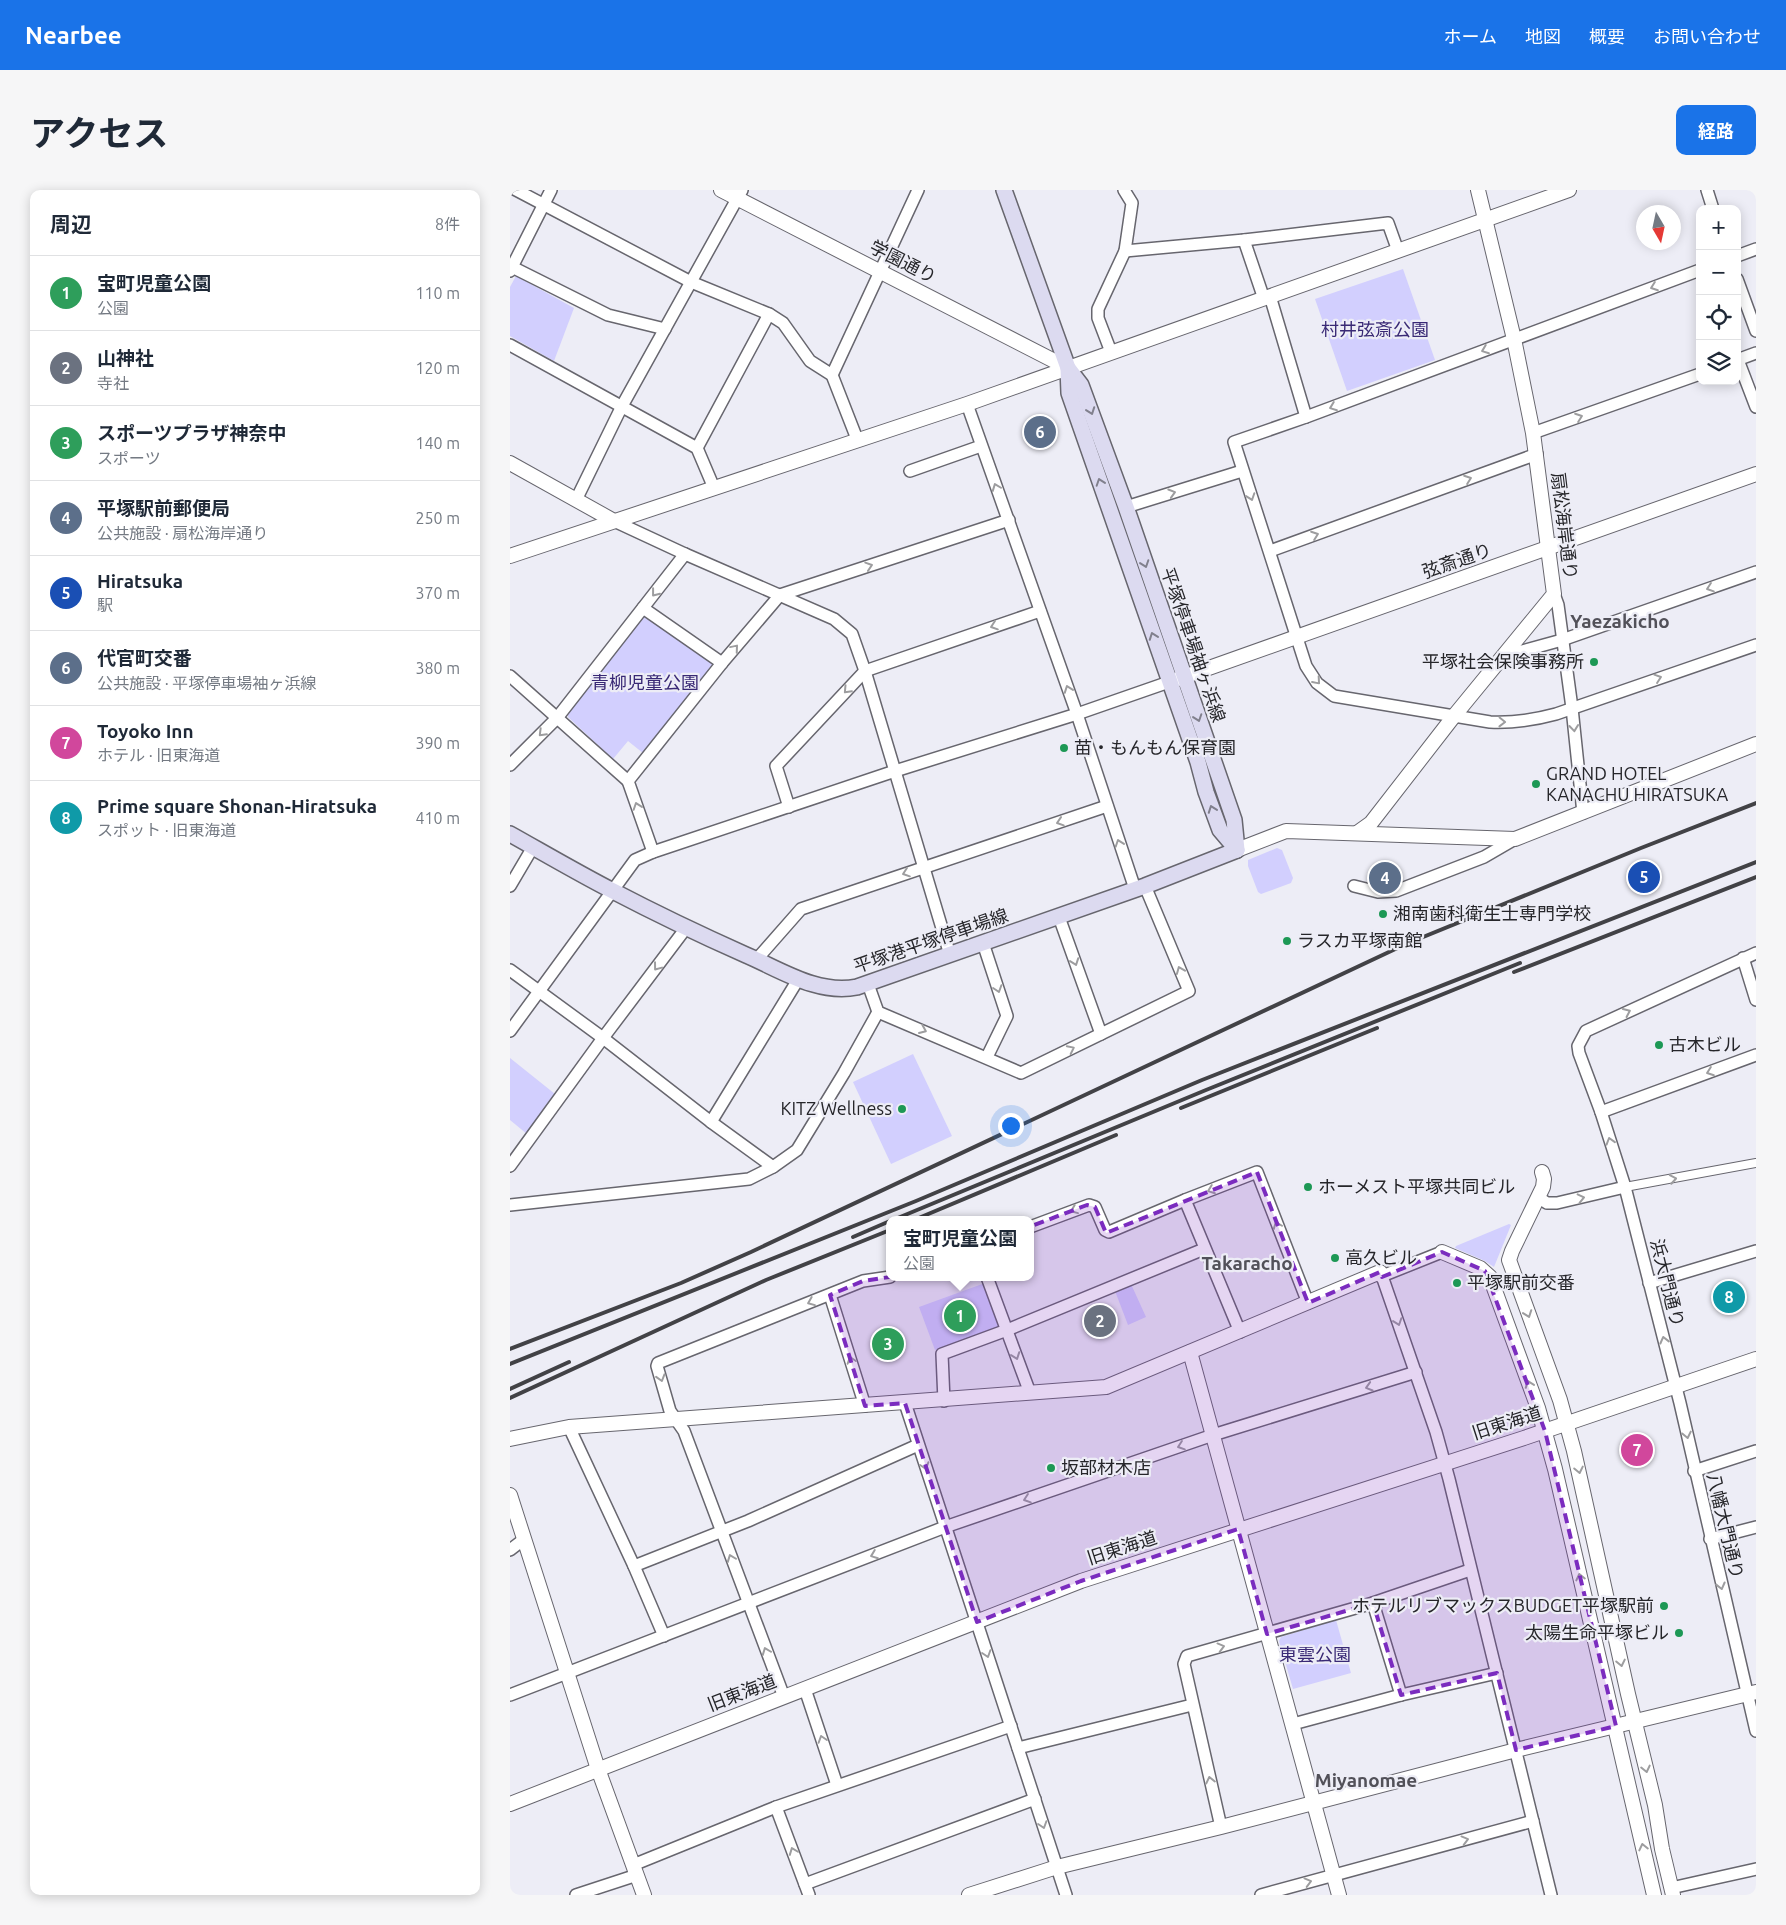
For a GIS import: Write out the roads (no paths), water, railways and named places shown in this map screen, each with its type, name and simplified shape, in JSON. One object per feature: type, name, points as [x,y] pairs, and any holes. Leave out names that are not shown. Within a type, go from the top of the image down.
[{"type":"main road","name":"平塚停車場袖ヶ浜線","points":[[1004,190],[1068,368],[1081,385],[1126,507],[1176,679],[1206,792],[1220,830],[1237,850]]},
{"type":"main road","name":"平塚停車場袖ヶ浜線","points":[[1068,368],[1068,389],[1176,679]]},
{"type":"main road","name":"平塚港平塚停車場線","points":[[510,834],[612,891],[686,928],[799,978],[825,988],[844,990],[868,984],[1140,888],[1237,850]]},
{"type":"street","points":[[516,190],[691,282],[769,314],[783,323],[810,361],[832,375],[857,439]]},
{"type":"street","points":[[551,190],[511,268],[608,315],[665,329]]},
{"type":"street","name":"学園通り","points":[[721,190],[740,194],[880,272],[1068,368]]},
{"type":"street","points":[[832,375],[918,190]]},
{"type":"street","points":[[1124,190],[1132,203]]},
{"type":"street","points":[[1111,352],[1098,318],[1098,309],[1125,251],[1134,190]]},
{"type":"street","name":"扇松海岸通り","points":[[1357,833],[1370,823],[1454,716],[1554,594],[1537,454],[1514,339],[1478,190]]},
{"type":"street","points":[[510,556],[857,439],[967,404],[1569,190]]},
{"type":"street","points":[[1707,190],[1712,205]]},
{"type":"street","points":[[576,500],[622,406],[740,194]]},
{"type":"street","points":[[1125,251],[1244,240],[1388,223],[1398,251]]},
{"type":"street","points":[[1244,240],[1267,297],[1306,417]]},
{"type":"street","points":[[1741,255],[1756,250]]},
{"type":"street","points":[[1696,271],[1234,442],[1306,666],[1317,683],[1334,696],[1490,722],[1511,723],[1534,720],[1572,708],[1756,645]]},
{"type":"street","points":[[1741,290],[1756,331]]},
{"type":"street","points":[[697,448],[769,314]]},
{"type":"street","points":[[510,345],[697,448],[714,488]]},
{"type":"street","points":[[1741,359],[1756,353]]},
{"type":"street","points":[[1741,368],[1756,407]]},
{"type":"street","points":[[1533,433],[1696,375]]},
{"type":"street","points":[[868,984],[878,1012],[1021,1073],[1189,991],[1140,888],[1107,806],[1077,714],[967,404]]},
{"type":"street","points":[[910,470],[981,446]]},
{"type":"street","points":[[1270,551],[1537,454]]},
{"type":"street","points":[[510,463],[614,521],[834,619],[852,634],[865,671],[950,954]]},
{"type":"street","points":[[1126,507],[1242,471]]},
{"type":"street","name":"弦斎通り","points":[[1176,679],[1756,474]]},
{"type":"street","points":[[628,780],[722,663],[780,595],[1009,520]]},
{"type":"street","points":[[510,765],[557,718],[685,554]]},
{"type":"street","points":[[1505,653],[1522,651],[1562,640],[1756,572]]},
{"type":"street","points":[[1554,594],[1558,605],[1572,708],[1582,813]]},
{"type":"street","points":[[643,608],[722,663]]},
{"type":"street","points":[[789,807],[776,766],[865,671],[1040,611]]},
{"type":"street","points":[[510,1031],[635,860],[653,852],[1077,714],[1176,679]]},
{"type":"street","points":[[512,681],[628,780],[653,852]]},
{"type":"street","points":[[1354,886],[1378,892],[1396,891],[1484,857],[1515,839],[1756,744]]},
{"type":"street","points":[[757,959],[801,909],[1107,806]]},
{"type":"street","points":[[1237,850],[1286,831],[1515,839]]},
{"type":"street","points":[[510,886],[533,847]]},
{"type":"street","points":[[1059,916],[1101,1034]]},
{"type":"street","points":[[510,1166],[686,928]]},
{"type":"street","points":[[983,943],[1007,1016],[987,1057]]},
{"type":"street","name":"浜大門通り","points":[[1676,1388],[1625,1187],[1601,1112],[1578,1053],[1578,1046],[1586,1031],[1756,953]]},
{"type":"street","points":[[1743,958],[1756,1000]]},
{"type":"street","points":[[510,970],[773,1167]]},
{"type":"street","points":[[711,1122],[799,978]]},
{"type":"street","points":[[510,1205],[749,1179],[773,1167],[797,1150],[844,1073],[878,1012]]},
{"type":"street","points":[[1601,1112],[1756,1055]]},
{"type":"street","points":[[1539,1198],[1547,1203],[1557,1203],[1625,1187],[1756,1163]]},
{"type":"street","points":[[1034,1226],[1089,1205],[1095,1207],[1105,1230],[1109,1232],[1257,1172],[1308,1303]]},
{"type":"street","points":[[1542,1172],[1544,1179],[1539,1198],[1512,1251],[1510,1260],[1567,1423],[1672,1891],[1756,1869]]},
{"type":"street","points":[[1185,1200],[1240,1332]]},
{"type":"street","points":[[944,1400],[942,1354],[1007,1330],[1204,1249]]},
{"type":"street","points":[[1649,1283],[1756,1251]]},
{"type":"street","points":[[1382,1276],[1442,1252],[1480,1268],[1490,1277],[1545,1430],[1616,1726],[1651,1894]]},
{"type":"street","points":[[510,1439],[570,1427],[1106,1387],[1380,1272],[1416,1372],[1445,1463],[1551,1895]]},
{"type":"street","points":[[784,1697],[684,1431],[670,1411],[657,1366],[658,1363],[862,1280],[886,1277]]},
{"type":"street","points":[[989,1281],[1030,1393]]},
{"type":"street","points":[[830,1294],[866,1406]]},
{"type":"street","points":[[1190,1352],[1339,1895]]},
{"type":"street","name":"旧東海道","points":[[510,1804],[1082,1581],[1676,1388],[1756,1359]]},
{"type":"street","points":[[510,1695],[946,1527],[1213,1435],[1416,1372]]},
{"type":"street","name":"八幡大門通り","points":[[1676,1388],[1710,1539],[1752,1694],[1756,1731]]},
{"type":"street","points":[[905,1403],[1066,1895]]},
{"type":"street","points":[[570,1427],[664,1636]]},
{"type":"street","points":[[634,1566],[721,1532],[918,1445]]},
{"type":"street","points":[[1694,1471],[1756,1452]]},
{"type":"street","points":[[510,1496],[598,1769],[644,1895]]},
{"type":"street","points":[[1710,1539],[1756,1527]]},
{"type":"street","points":[[510,1550],[523,1540]]},
{"type":"street","points":[[1221,1827],[1192,1705],[1184,1664],[1187,1656],[1267,1634],[1470,1570]]},
{"type":"street","points":[[1372,1602],[1401,1695]]},
{"type":"street","points":[[1293,1724],[1401,1695],[1497,1673]]},
{"type":"street","points":[[805,1688],[837,1785]]},
{"type":"street","points":[[969,1895],[1057,1867],[1221,1827],[1516,1750],[1752,1694]]},
{"type":"street","points":[[1018,1748],[1192,1705]]},
{"type":"street","points":[[576,1895],[776,1807],[1011,1726]]},
{"type":"street","points":[[805,1884],[1035,1799]]},
{"type":"street","points":[[776,1807],[809,1895]]},
{"type":"street","points":[[1261,1895],[1533,1821]]},
{"type":"railway","points":[[510,1349],[681,1283],[751,1252],[1406,944],[1756,803]]},
{"type":"railway","points":[[510,1364],[916,1201],[1202,1080],[1756,862]]},
{"type":"railway","points":[[1514,972],[1756,877]]},
{"type":"railway","points":[[903,1216],[1206,1090],[1520,963]]},
{"type":"railway","points":[[1181,1108],[1377,1028]]},
{"type":"railway","points":[[924,1216],[1116,1135]]},
{"type":"railway","points":[[853,1237],[886,1223]]},
{"type":"railway","points":[[510,1398],[766,1280],[886,1232]]},
{"type":"railway","points":[[510,1389],[569,1362]]},
{"type":"place","name":"代官町交番","points":[[1040,432]]},
{"type":"place","name":"平塚社会保険事務所","points":[[1594,662]]},
{"type":"place","name":"苗・もんもん保育園","points":[[1064,748]]},
{"type":"place","name":"GRAND HOTEL KANACHU HIRATSUKA","points":[[1536,784]]},
{"type":"place","name":"Hiratsuka","points":[[1644,877]]},
{"type":"place","name":"平塚駅前郵便局","points":[[1385,878]]},
{"type":"place","name":"湘南歯科衛生士専門学校","points":[[1383,914]]},
{"type":"place","name":"ラスカ平塚南館","points":[[1287,941]]},
{"type":"place","name":"古木ビル","points":[[1659,1045]]},
{"type":"place","name":"KITZ Wellness","points":[[902,1109]]},
{"type":"place","name":"ホーメスト平塚共同ビル","points":[[1308,1187]]},
{"type":"place","name":"高久ビル","points":[[1335,1258]]},
{"type":"place","name":"平塚駅前交番","points":[[1457,1283]]},
{"type":"place","name":"Prime square Shonan-Hiratsuka","points":[[1729,1297]]},
{"type":"place","name":"宝町児童公園","points":[[960,1316]]},
{"type":"place","name":"山神社","points":[[1100,1321]]},
{"type":"place","name":"スポーツプラザ神奈中","points":[[888,1344]]},
{"type":"place","name":"Toyoko Inn","points":[[1637,1450]]},
{"type":"place","name":"坂部材木店","points":[[1051,1468]]},
{"type":"place","name":"ホテルリブマックスBUDGET平塚駅前","points":[[1664,1606]]},
{"type":"place","name":"太陽生命平塚ビル","points":[[1679,1633]]},
{"type":"district","name":"Yaezakicho","points":[[1620,621]]},
{"type":"district","name":"Takaracho","points":[[1247,1263]]},
{"type":"district","name":"Miyanomae","points":[[1366,1780]]},
{"type":"park label","name":"村井弦斎公園","points":[[1375,330]]},
{"type":"park label","name":"青柳児童公園","points":[[645,683]]},
{"type":"park label","name":"東雲公園","points":[[1315,1655]]}]
